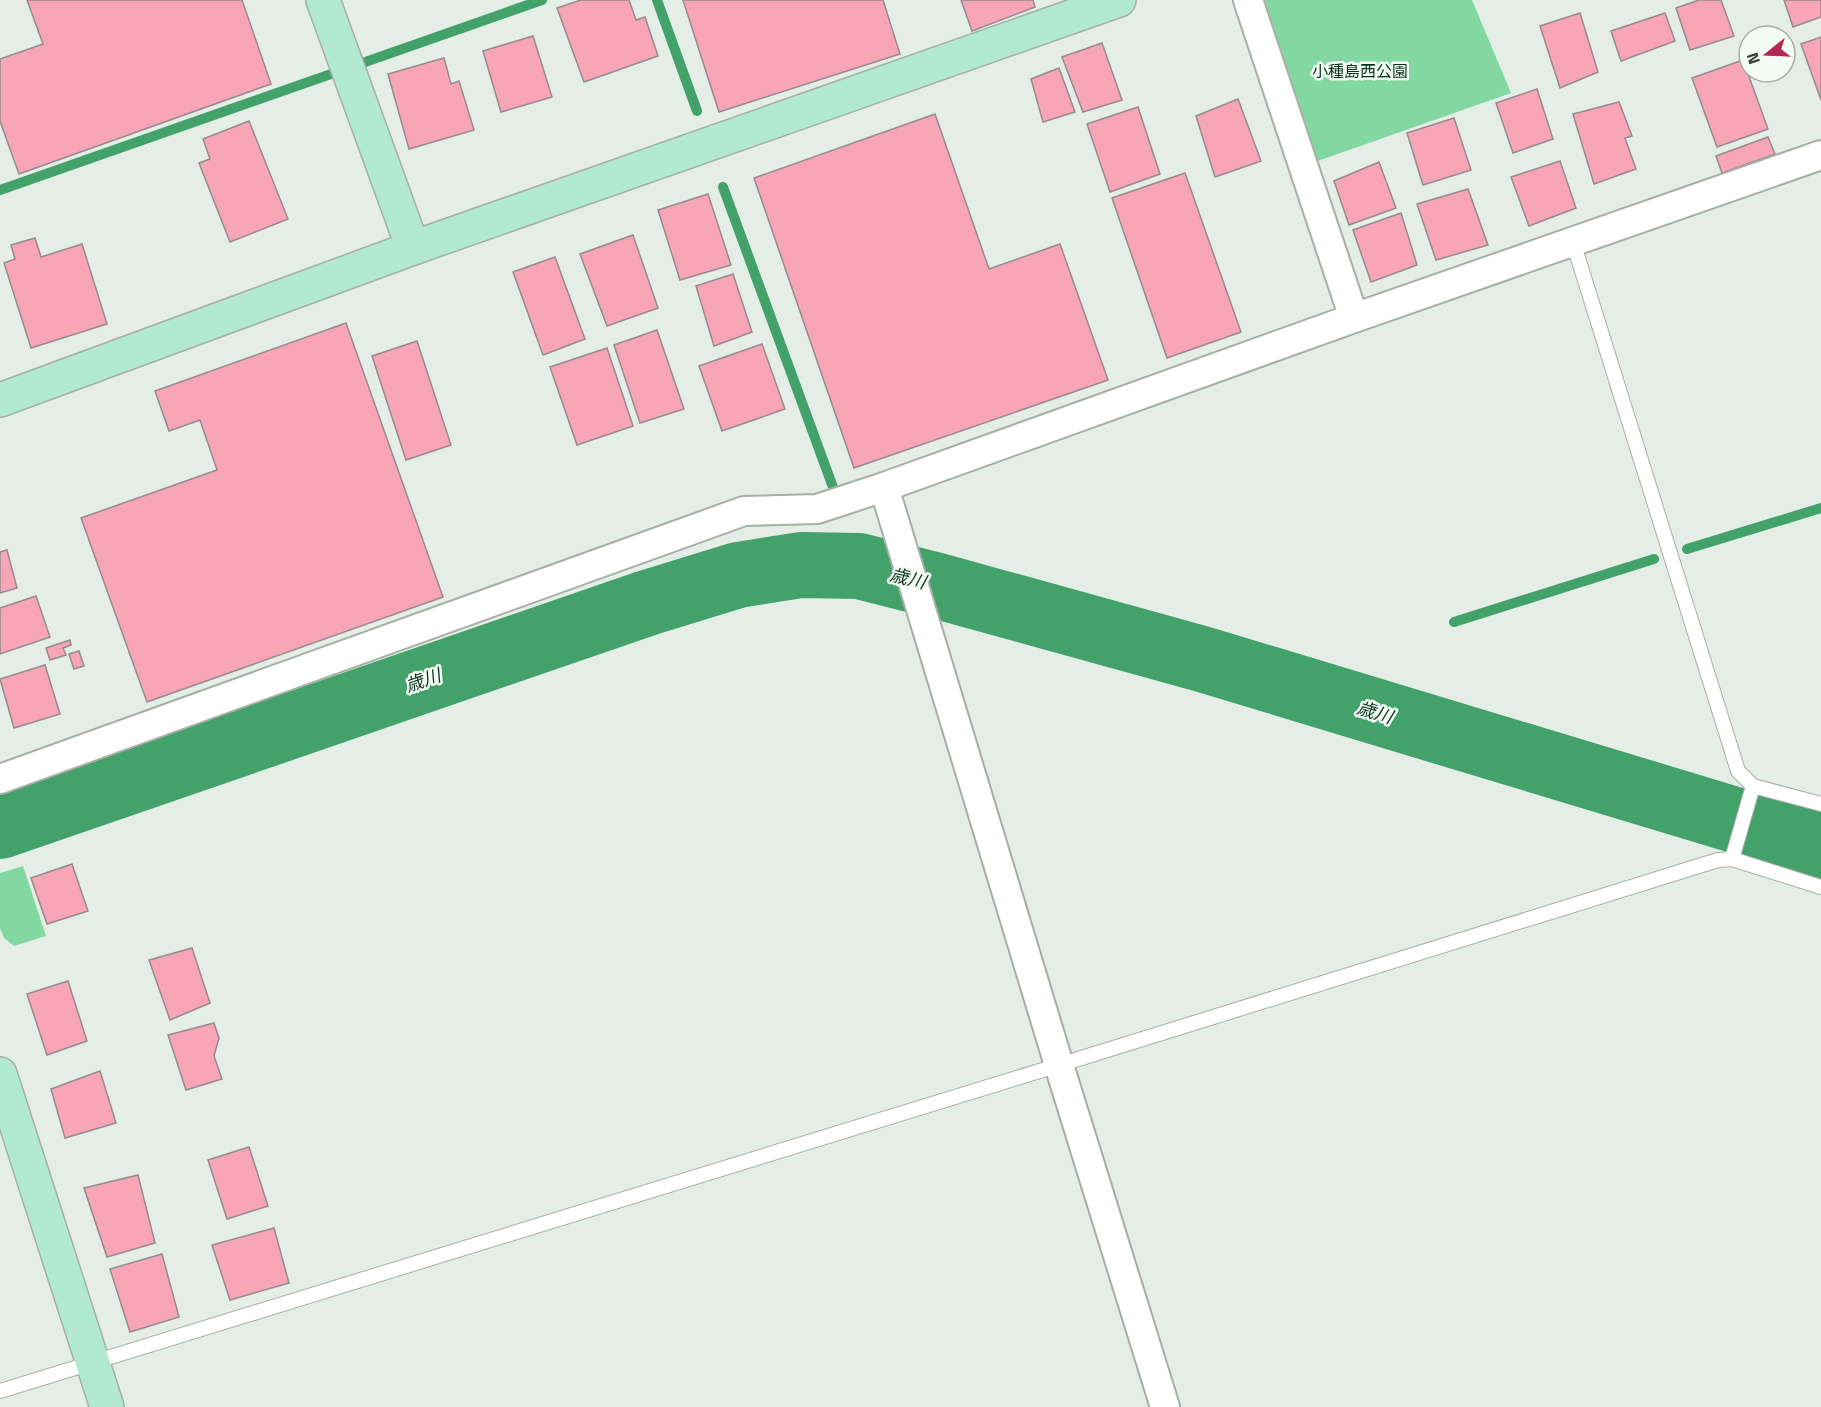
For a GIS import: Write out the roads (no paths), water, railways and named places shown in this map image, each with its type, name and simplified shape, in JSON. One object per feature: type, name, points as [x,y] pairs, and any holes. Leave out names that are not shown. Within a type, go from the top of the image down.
[{"type":"street","points":[[322,0],[413,248]]},
{"type":"street","points":[[0,400],[413,248],[1119,0]]},
{"type":"street","points":[[1248,0],[1354,318]]},
{"type":"street","points":[[0,778],[744,511],[817,508],[884,487],[1354,318],[1821,155]]},
{"type":"street","points":[[884,487],[1165,1407]]},
{"type":"street","points":[[0,1074],[107,1407]]},
{"type":"lane","points":[[1573,243],[1738,771],[1751,793],[1732,859]]},
{"type":"lane","points":[[1751,793],[1821,804]]},
{"type":"lane","points":[[0,1391],[1718,860],[1732,859],[1821,887]]},
{"type":"waterway","points":[[0,190],[542,0]]},
{"type":"waterway","points":[[657,0],[697,111]]},
{"type":"waterway","points":[[723,187],[834,490]]},
{"type":"waterway","points":[[1687,549],[1821,508]]},
{"type":"waterway","points":[[1454,622],[1654,559]]},
{"type":"waterway","name":"歳川","points":[[0,826],[647,603],[738,575],[801,565],[859,566],[938,586],[1202,659],[1821,846]]},
{"type":"park label","name":"小種島西公園","points":[[1360,71]]}]
